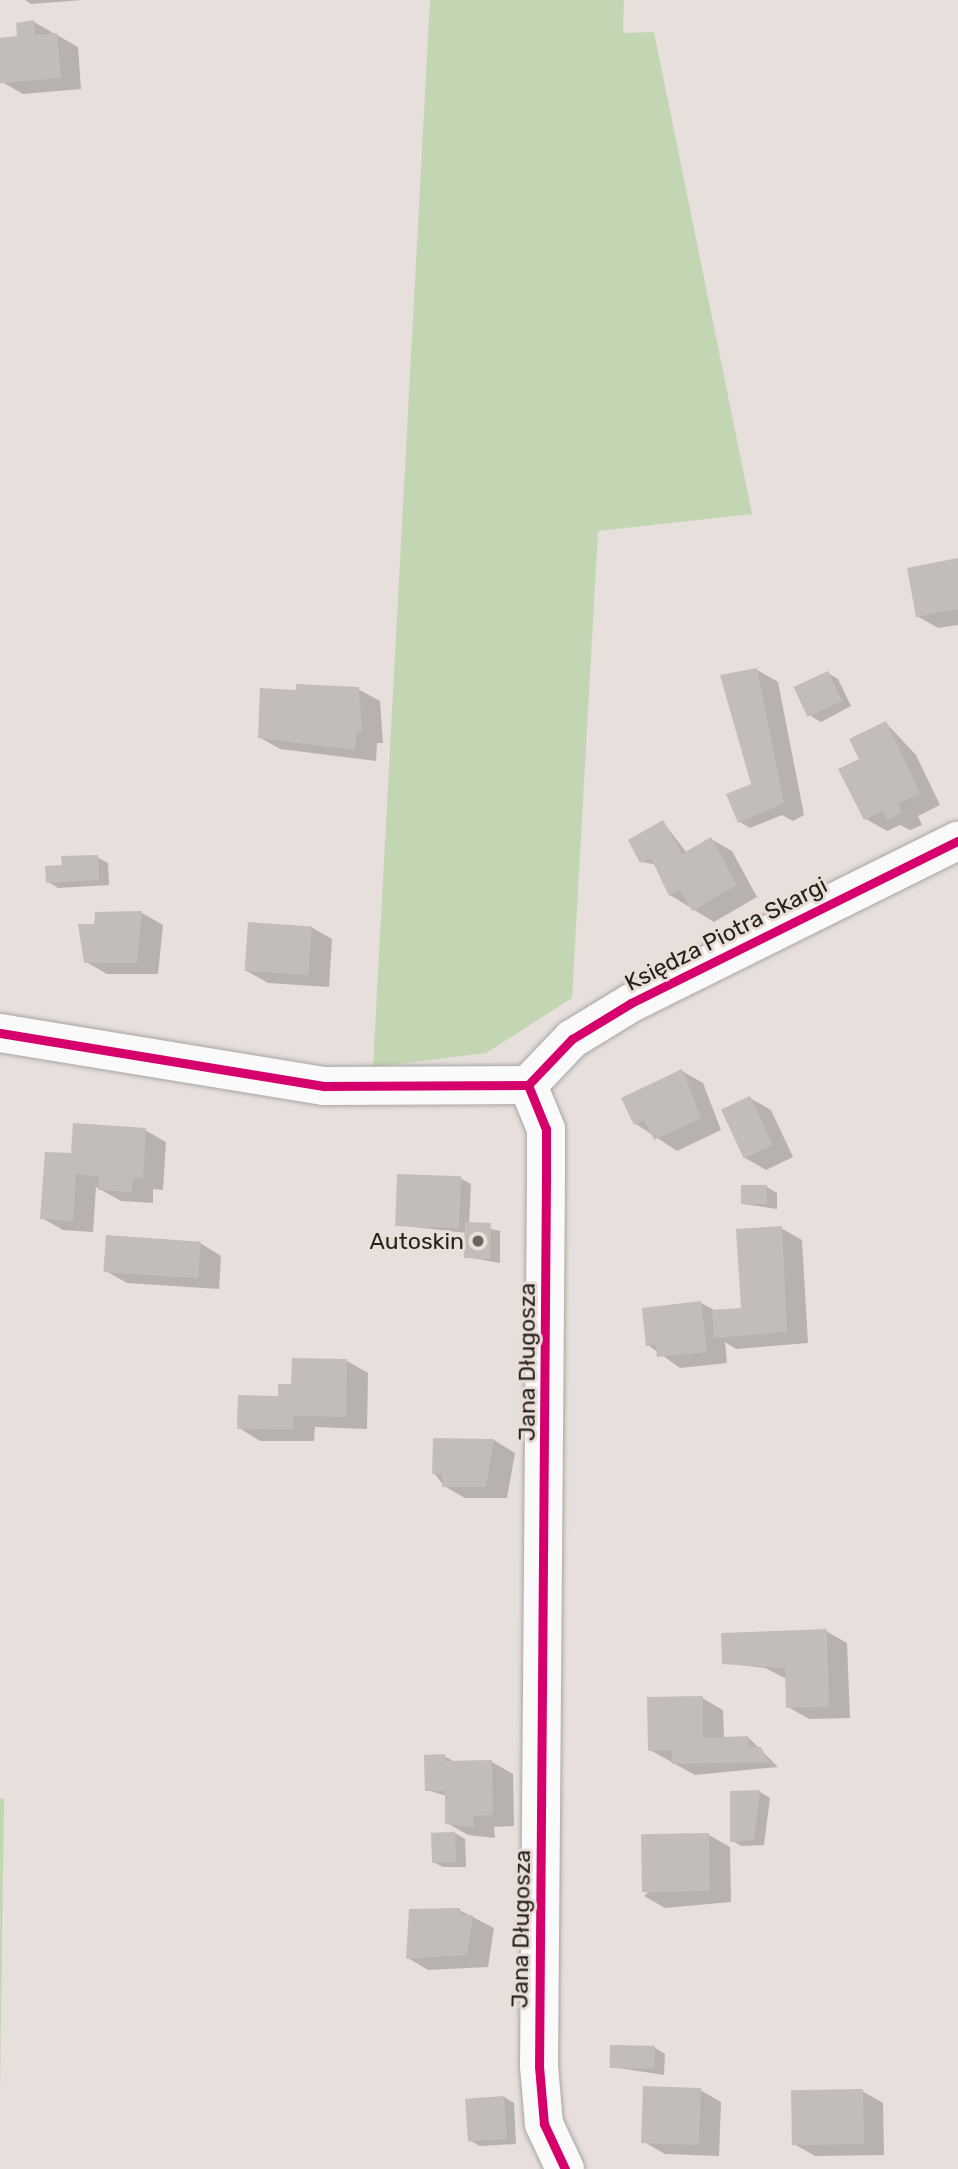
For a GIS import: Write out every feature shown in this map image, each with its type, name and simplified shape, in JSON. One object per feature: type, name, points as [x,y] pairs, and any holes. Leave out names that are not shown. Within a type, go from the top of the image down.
[{"type":"street","name":"Księdza Piotra Skargi","points":[[528,1086],[572,1039],[631,1003],[958,841]]},
{"type":"street","points":[[0,1033],[324,1086],[528,1086]]},
{"type":"street","name":"Jana Długosza","points":[[528,1086],[545,1129],[547,1178],[539,2066],[544,2124],[565,2169]]},
{"type":"green space","points":[[430,0],[624,0],[623,33],[654,32],[752,514],[598,531],[572,998],[486,1053],[373,1067]]},
{"type":"green space","points":[[0,1798],[4,1799],[0,2093]]},
{"type":"building","points":[[34,20],[35,35],[57,33],[61,78],[0,83],[0,38],[17,36],[16,23]]},
{"type":"building","points":[[958,558],[958,609],[916,617],[907,568]]},
{"type":"building","points":[[757,668],[784,803],[738,823],[726,794],[751,784],[720,675]]},
{"type":"building","points":[[828,671],[842,701],[808,717],[794,687]]},
{"type":"building","points":[[296,684],[359,687],[362,732],[357,732],[355,750],[258,738],[260,688],[296,690]]},
{"type":"building","points":[[886,721],[920,793],[898,804],[902,812],[887,820],[883,811],[864,820],[838,769],[859,759],[849,739]]},
{"type":"building","points":[[663,820],[682,854],[711,837],[737,885],[692,911],[680,890],[669,896],[651,858],[640,863],[628,840]]},
{"type":"building","points":[[98,855],[99,880],[46,883],[45,866],[62,865],[61,856]]},
{"type":"building","points":[[142,911],[137,963],[84,963],[78,924],[95,924],[95,912]]},
{"type":"building","points":[[248,922],[312,926],[308,975],[245,971]]},
{"type":"building","points":[[682,1069],[701,1118],[654,1140],[644,1120],[634,1125],[621,1098]]},
{"type":"building","points":[[750,1096],[773,1145],[744,1158],[721,1110]]},
{"type":"building","points":[[73,1123],[146,1128],[143,1179],[133,1178],[132,1192],[98,1190],[99,1177],[76,1174],[73,1221],[40,1219],[45,1152],[71,1153]]},
{"type":"building","points":[[397,1174],[461,1176],[459,1228],[395,1226]]},
{"type":"building","points":[[741,1185],[767,1185],[767,1204],[741,1204]]},
{"type":"building","name":"Autoskin","points":[[465,1222],[491,1223],[490,1259],[464,1258]]},
{"type":"building","points":[[782,1226],[787,1332],[714,1338],[712,1310],[741,1308],[736,1229]]},
{"type":"building","points":[[106,1235],[201,1242],[198,1279],[103,1272]]},
{"type":"building","points":[[701,1301],[707,1352],[657,1357],[656,1345],[646,1346],[642,1308]]},
{"type":"building","points":[[292,1358],[347,1359],[346,1417],[294,1416],[293,1430],[237,1429],[238,1395],[278,1396],[278,1384],[291,1384]]},
{"type":"building","points":[[433,1438],[494,1439],[486,1487],[442,1487],[442,1474],[432,1474]]},
{"type":"building","points":[[827,1629],[829,1707],[786,1708],[785,1668],[722,1664],[721,1633]]},
{"type":"building","points":[[703,1696],[703,1738],[748,1736],[749,1747],[761,1747],[769,1762],[672,1764],[672,1750],[648,1751],[647,1697]]},
{"type":"building","points":[[445,1754],[445,1761],[492,1760],[493,1815],[473,1816],[474,1827],[445,1824],[445,1791],[425,1791],[424,1755]]},
{"type":"building","points":[[760,1790],[754,1840],[730,1842],[730,1791]]},
{"type":"building","points":[[455,1832],[456,1862],[432,1863],[431,1833]]},
{"type":"building","points":[[709,1833],[710,1891],[642,1892],[641,1834]]},
{"type":"building","points":[[460,1908],[460,1915],[473,1915],[467,1955],[406,1959],[409,1909]]},
{"type":"building","points":[[610,2045],[655,2046],[655,2069],[610,2068]]},
{"type":"building","points":[[643,2086],[701,2088],[699,2145],[641,2143]]},
{"type":"building","points":[[863,2089],[864,2144],[792,2145],[791,2090]]},
{"type":"building","points":[[504,2096],[507,2139],[468,2142],[465,2099]]},
{"type":"cycle path","points":[[528,1085],[572,1039],[631,1003],[958,841]]},
{"type":"cycle path","points":[[0,1033],[324,1086],[528,1085]]},
{"type":"cycle path","points":[[528,1085],[546,1129],[539,2066],[544,2124],[565,2169]]},
{"type":"place","name":"Autoskin","points":[[478,1241]]}]
